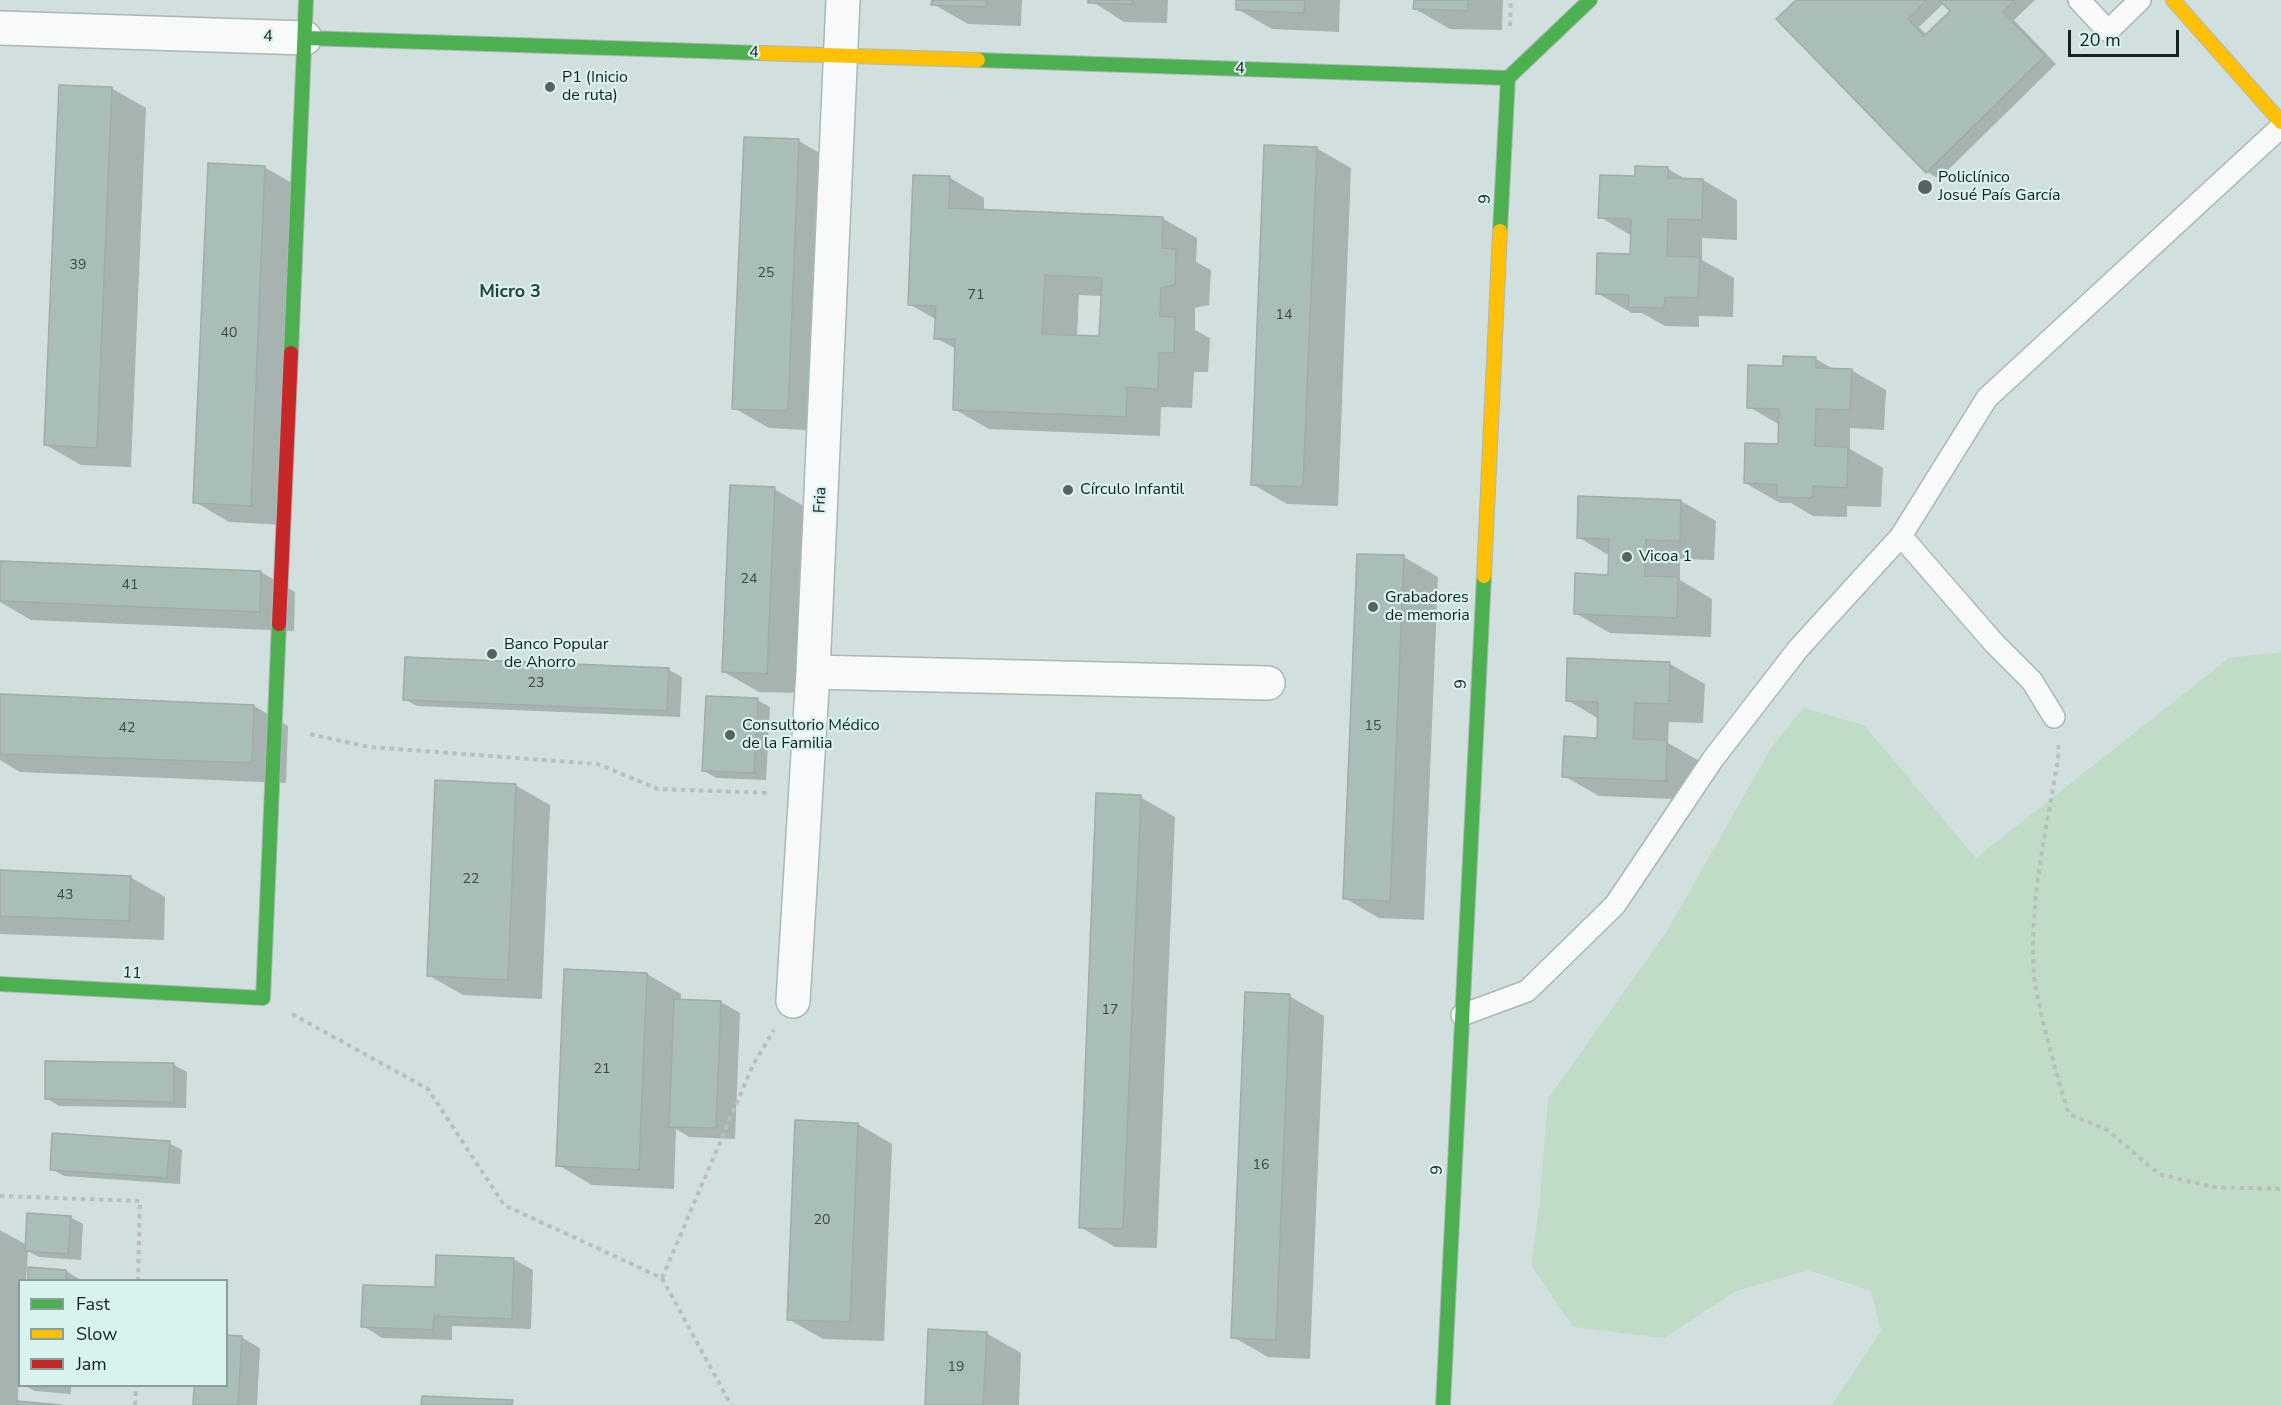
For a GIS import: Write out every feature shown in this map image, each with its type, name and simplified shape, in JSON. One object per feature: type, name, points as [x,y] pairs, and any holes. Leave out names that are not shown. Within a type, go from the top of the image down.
[{"type":"street","points":[[263,998],[306,0]]},
{"type":"street","name":"Fria","points":[[793,1001],[813,672],[843,0]]},
{"type":"street","points":[[2173,0],[2281,122]]},
{"type":"street","points":[[1508,78],[1587,3]]},
{"type":"street","name":"4","points":[[0,28],[1508,78]]},
{"type":"street","name":"9","points":[[1443,1405],[1508,78]]},
{"type":"street","points":[[813,672],[1268,683]]},
{"type":"street","name":"11","points":[[0,984],[263,998]]},
{"type":"lane","points":[[1587,3],[1610,0]]},
{"type":"lane","points":[[2079,0],[2108,31],[2140,0]]},
{"type":"lane","points":[[1462,1015],[1527,991],[1615,904],[1713,759],[1798,649],[1901,536],[1987,398],[2281,127]]},
{"type":"lane","points":[[1901,536],[1987,635],[2032,681],[2054,717]]},
{"type":"path","points":[[2054,717],[2059,752],[2039,872],[2034,925],[2034,979],[2052,1062],[2069,1114],[2107,1130],[2159,1174],[2212,1187],[2281,1189]]},
{"type":"path","points":[[275,726],[369,747],[598,764],[658,789],[804,794]]},
{"type":"path","points":[[263,998],[428,1089],[504,1205],[662,1278],[731,1405]]},
{"type":"path","points":[[662,1278],[753,1065],[793,1001]]},
{"type":"path","points":[[0,1196],[140,1201],[138,1279]]},
{"type":"path","points":[[135,1405],[136,1387]]},
{"type":"green space","points":[[2281,652],[2281,1405],[1832,1405],[1881,1331],[1871,1291],[1808,1270],[1734,1292],[1664,1338],[1573,1327],[1531,1265],[1540,1200],[1548,1099],[1667,931],[1771,748],[1803,708],[1864,725],[1976,858],[2229,658]]},
{"type":"building","points":[[932,0],[987,0],[986,7],[931,5]]},
{"type":"building","points":[[1088,0],[1133,0],[1133,4],[1088,3]]},
{"type":"building","points":[[1236,0],[1305,0],[1304,13],[1236,10]]},
{"type":"building","points":[[1414,0],[1468,0],[1468,11],[1413,9]]},
{"type":"building","points":[[1796,0],[1927,0],[1908,19],[1924,36],[1950,11],[1939,0],[2015,0],[2003,12],[2045,56],[1926,173],[1776,19]]},
{"type":"building","points":[[59,85],[112,87],[97,448],[44,445]]},
{"type":"building","points":[[744,137],[799,139],[788,411],[732,409]]},
{"type":"building","points":[[1264,145],[1317,147],[1303,487],[1251,485]]},
{"type":"building","points":[[208,163],[265,166],[251,506],[193,503]]},
{"type":"building","points":[[1635,166],[1668,167],[1668,178],[1703,179],[1702,220],[1668,219],[1667,256],[1700,257],[1698,298],[1665,297],[1664,308],[1628,307],[1629,295],[1596,294],[1597,253],[1630,254],[1631,219],[1598,218],[1600,175],[1635,176]]},
{"type":"building","points":[[913,175],[950,176],[949,208],[1163,217],[1162,248],[1176,249],[1175,285],[1161,288],[1160,316],[1175,317],[1174,353],[1159,353],[1158,389],[1127,387],[1126,417],[953,410],[955,339],[934,339],[936,306],[908,305]],"holes":[[[1045,275],[1102,278],[1099,336],[1042,334]]]},
{"type":"building","points":[[1783,356],[1816,357],[1816,368],[1852,369],[1850,410],[1816,409],[1815,446],[1848,447],[1847,488],[1813,486],[1812,498],[1777,497],[1777,485],[1744,483],[1745,443],[1778,444],[1779,409],[1747,408],[1748,365],[1783,366]]},
{"type":"building","points":[[730,485],[775,487],[767,674],[722,672]]},
{"type":"building","name":"Vicoa 1","points":[[1578,496],[1681,500],[1680,541],[1646,540],[1645,576],[1678,577],[1677,618],[1574,614],[1575,573],[1608,575],[1609,539],[1577,538]]},
{"type":"building","points":[[1357,554],[1404,555],[1390,901],[1343,899]]},
{"type":"building","points":[[0,561],[261,571],[260,612],[0,601]]},
{"type":"building","points":[[405,657],[669,668],[667,711],[403,700]]},
{"type":"building","points":[[1567,658],[1670,662],[1669,704],[1635,703],[1633,739],[1667,740],[1666,781],[1562,777],[1564,736],[1597,738],[1598,702],[1566,701]]},
{"type":"building","points":[[0,694],[254,705],[252,763],[0,754]]},
{"type":"building","name":"Consultorio Médico de la Familia","points":[[706,696],[758,698],[754,773],[702,771]]},
{"type":"building","points":[[435,780],[516,784],[508,980],[427,976]]},
{"type":"building","points":[[1096,793],[1141,795],[1123,1229],[1079,1228]]},
{"type":"building","points":[[0,870],[131,876],[129,921],[0,916]]},
{"type":"building","points":[[564,969],[647,973],[639,1170],[556,1166]]},
{"type":"building","points":[[1245,992],[1290,994],[1276,1340],[1231,1338]]},
{"type":"building","points":[[674,999],[721,1001],[716,1128],[669,1127]]},
{"type":"building","points":[[45,1061],[174,1063],[174,1102],[45,1099]]},
{"type":"building","points":[[795,1120],[858,1123],[850,1322],[787,1320]]},
{"type":"building","points":[[52,1133],[170,1141],[167,1178],[50,1170]]},
{"type":"building","points":[[27,1213],[71,1216],[68,1254],[25,1251]]},
{"type":"building","points":[[436,1255],[514,1258],[512,1319],[434,1316],[433,1330],[361,1327],[363,1285],[435,1287]]},
{"type":"building","points":[[28,1267],[66,1270],[66,1279],[28,1279]]},
{"type":"building","points":[[928,1329],[987,1332],[983,1405],[925,1405]]},
{"type":"building","points":[[228,1335],[242,1336],[238,1405],[193,1405],[194,1387],[228,1387]]},
{"type":"building","points":[[422,1396],[513,1400],[512,1405],[421,1405]]},
{"type":"building","points":[[17,1401],[61,1405],[17,1405]]},
{"type":"traffic: fast","points":[[291,353],[306,0]]},
{"type":"traffic: fast","points":[[1500,231],[1508,78],[1590,0]]},
{"type":"traffic: fast","points":[[305,38],[761,53]]},
{"type":"traffic: fast","points":[[978,60],[1508,78]]},
{"type":"traffic: fast","points":[[1443,1405],[1484,576]]},
{"type":"traffic: fast","points":[[0,984],[263,998],[279,624]]},
{"type":"traffic: slow","points":[[2173,0],[2281,122]]},
{"type":"traffic: slow","points":[[761,53],[978,60]]},
{"type":"traffic: slow","points":[[1484,576],[1500,231]]},
{"type":"traffic: jam","points":[[279,624],[291,353]]},
{"type":"place","name":"P1 (Inicio de ruta)","points":[[550,87]]},
{"type":"place","name":"Policlínico Josué País García","points":[[1925,187]]},
{"type":"place","name":"Círculo Infantil","points":[[1068,490]]},
{"type":"place","name":"Vicoa 1","points":[[1627,557]]},
{"type":"place","name":"Grabadores de memoria","points":[[1373,607]]},
{"type":"place","name":"Banco Popular de Ahorro","points":[[492,654]]},
{"type":"place","name":"Consultorio Médico de la Familia","points":[[730,735]]},
{"type":"district","name":"Micro 3","points":[[510,293]]}]
